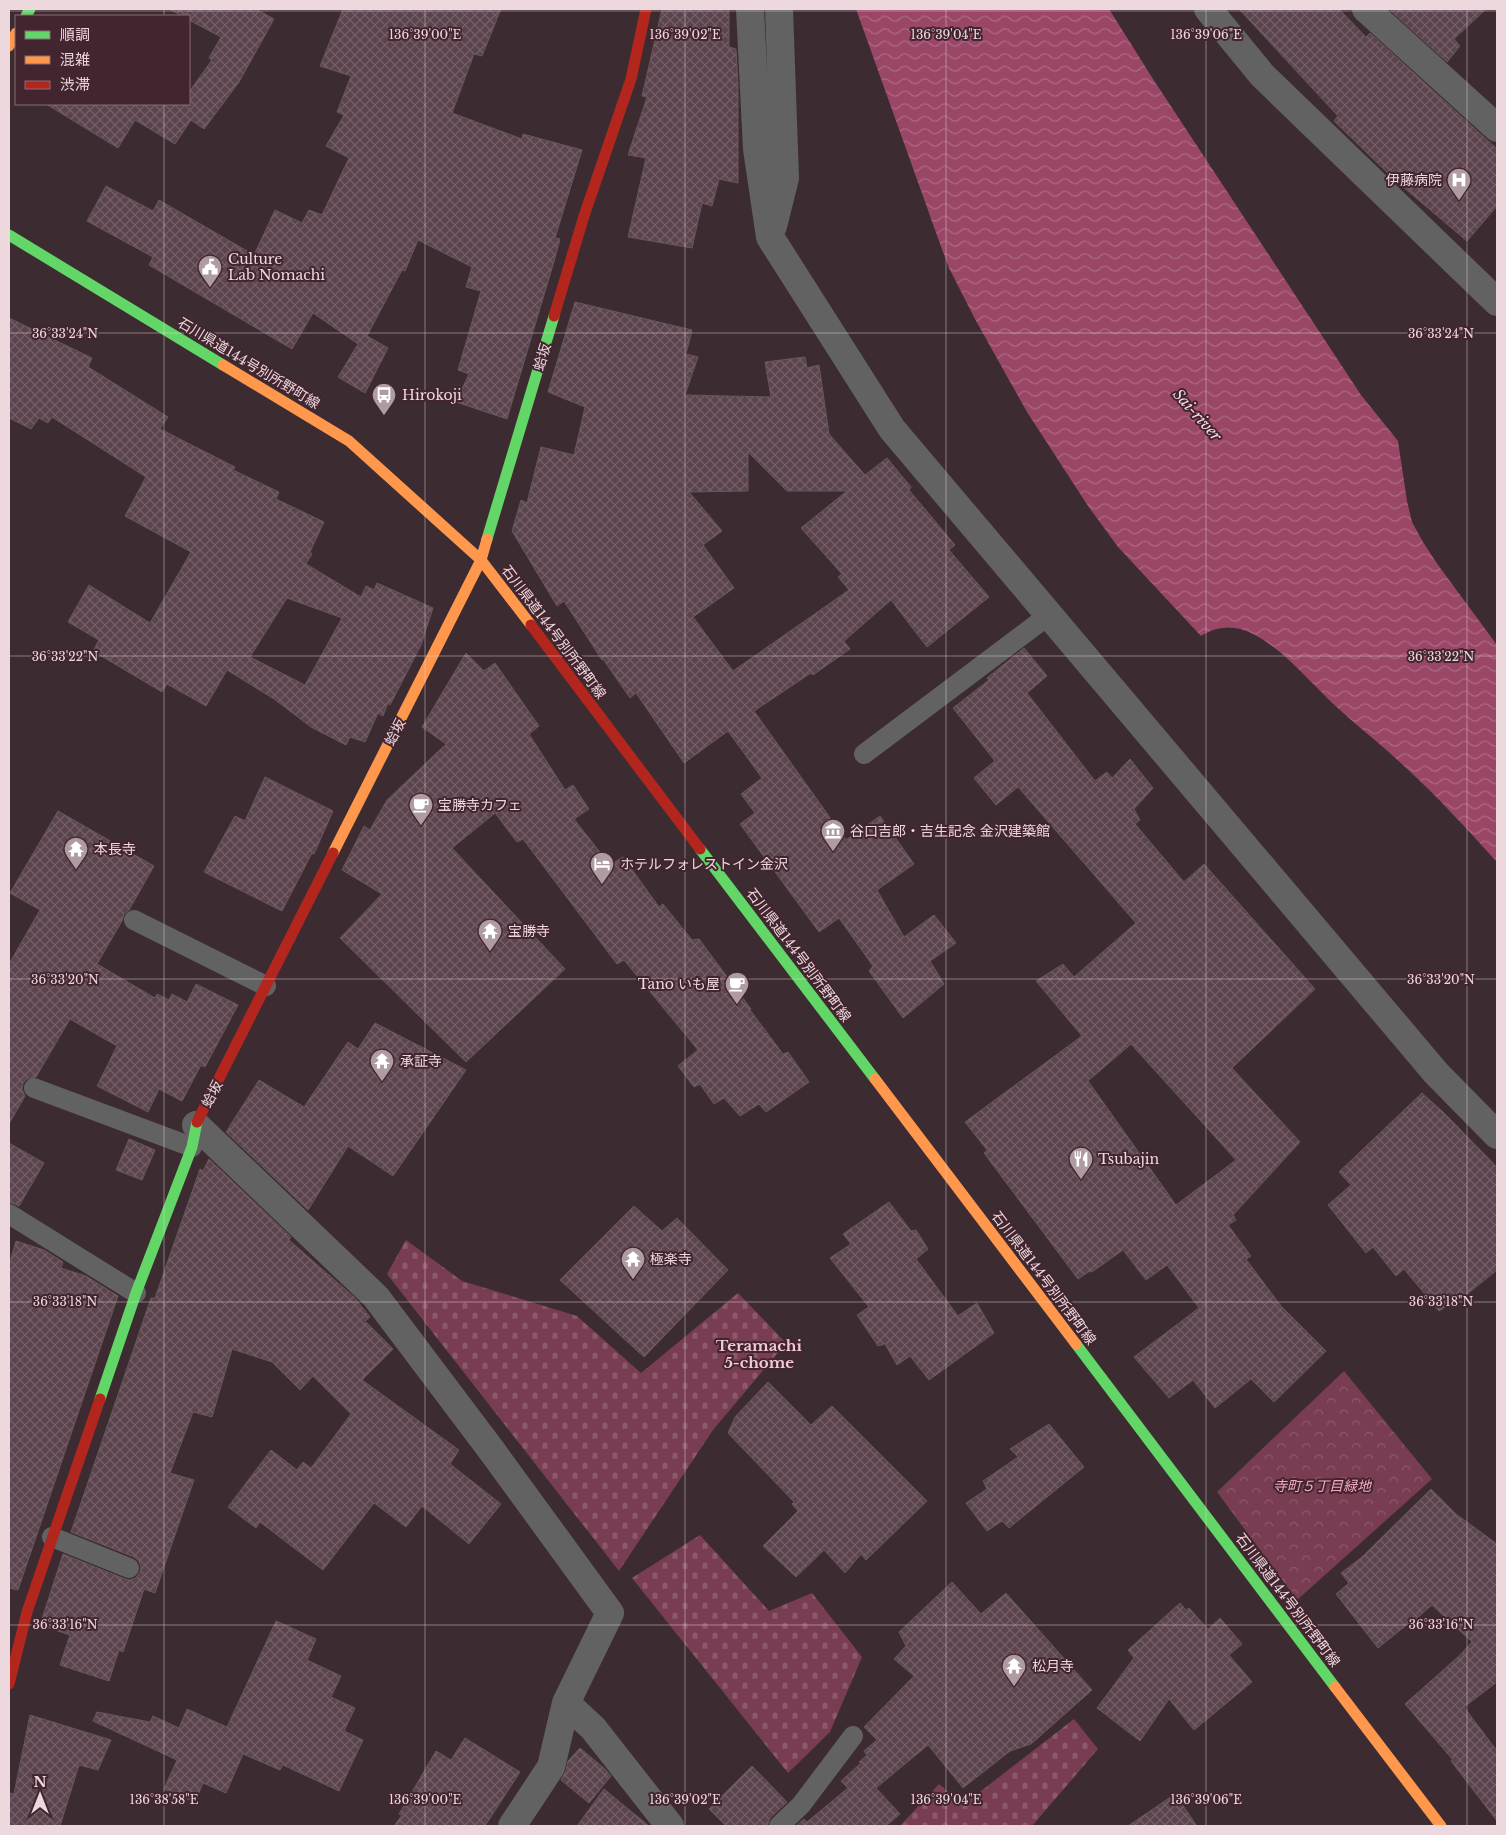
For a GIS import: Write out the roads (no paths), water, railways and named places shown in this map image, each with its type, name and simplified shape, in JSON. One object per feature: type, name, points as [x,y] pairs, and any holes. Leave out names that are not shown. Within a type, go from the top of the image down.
[{"type":"main road","name":"蛤坂","points":[[9,1684],[13,1650],[136,1293],[194,1136],[266,986],[481,560],[584,216],[631,79],[646,9]]},
{"type":"main road","points":[[9,46],[15,35]]},
{"type":"main road","name":"石川県道144号別所野町線","points":[[9,235],[349,441],[481,560],[1441,1826]]},
{"type":"street","points":[[750,9],[757,149],[770,237],[892,429],[1436,1073],[1497,1135]]},
{"type":"street","points":[[770,237],[785,178],[780,9]]},
{"type":"street","points":[[1208,9],[1262,75],[1497,302]]},
{"type":"street","points":[[1366,9],[1497,128]]},
{"type":"street","points":[[194,1136],[376,1297],[610,1613],[566,1703],[551,1767],[512,1826]]},
{"type":"street","points":[[566,1703],[593,1728],[670,1826]]},
{"type":"lane","points":[[864,754],[1049,615]]},
{"type":"lane","points":[[134,920],[266,986]]},
{"type":"lane","points":[[34,1088],[194,1136]]},
{"type":"lane","points":[[9,1214],[136,1293]]},
{"type":"lane","points":[[52,1538],[129,1568]]},
{"type":"lane","points":[[779,1826],[801,1805],[853,1736]]},
{"type":"water","name":"Sai-river","points":[[856,9],[1109,9],[1361,395],[1398,441],[1412,522],[1438,565],[1497,645],[1497,862],[1416,777],[1331,702],[1300,670],[1278,651],[1267,642],[1241,629],[1221,628],[1201,636],[1118,547],[1088,506],[1027,412],[949,268]]},
{"type":"place","name":"伊藤病院","points":[[1459,201]]},
{"type":"place","name":"Culture Lab Nomachi","points":[[210,288]]},
{"type":"place","name":"Hirokoji","points":[[384,416]]},
{"type":"place","name":"宝勝寺カフェ","points":[[421,826]]},
{"type":"place","name":"谷口吉郎・吉生記念 金沢建築館","points":[[833,852]]},
{"type":"place","name":"本長寺","points":[[76,870]]},
{"type":"place","name":"ホテルフォレストイン金沢","points":[[602,885]]},
{"type":"place","name":"宝勝寺","points":[[490,952]]},
{"type":"place","name":"Tano いも屋","points":[[737,1005]]},
{"type":"place","name":"承証寺","points":[[382,1082]]},
{"type":"place","name":"Tsubajin","points":[[1081,1180]]},
{"type":"place","name":"極楽寺","points":[[633,1280]]},
{"type":"place","name":"松月寺","points":[[1014,1687]]},
{"type":"district","name":"Teramachi 5-chome","points":[[759,1354]]},
{"type":"park label","name":"寺町５丁目緑地","points":[[1322,1486]]}]
